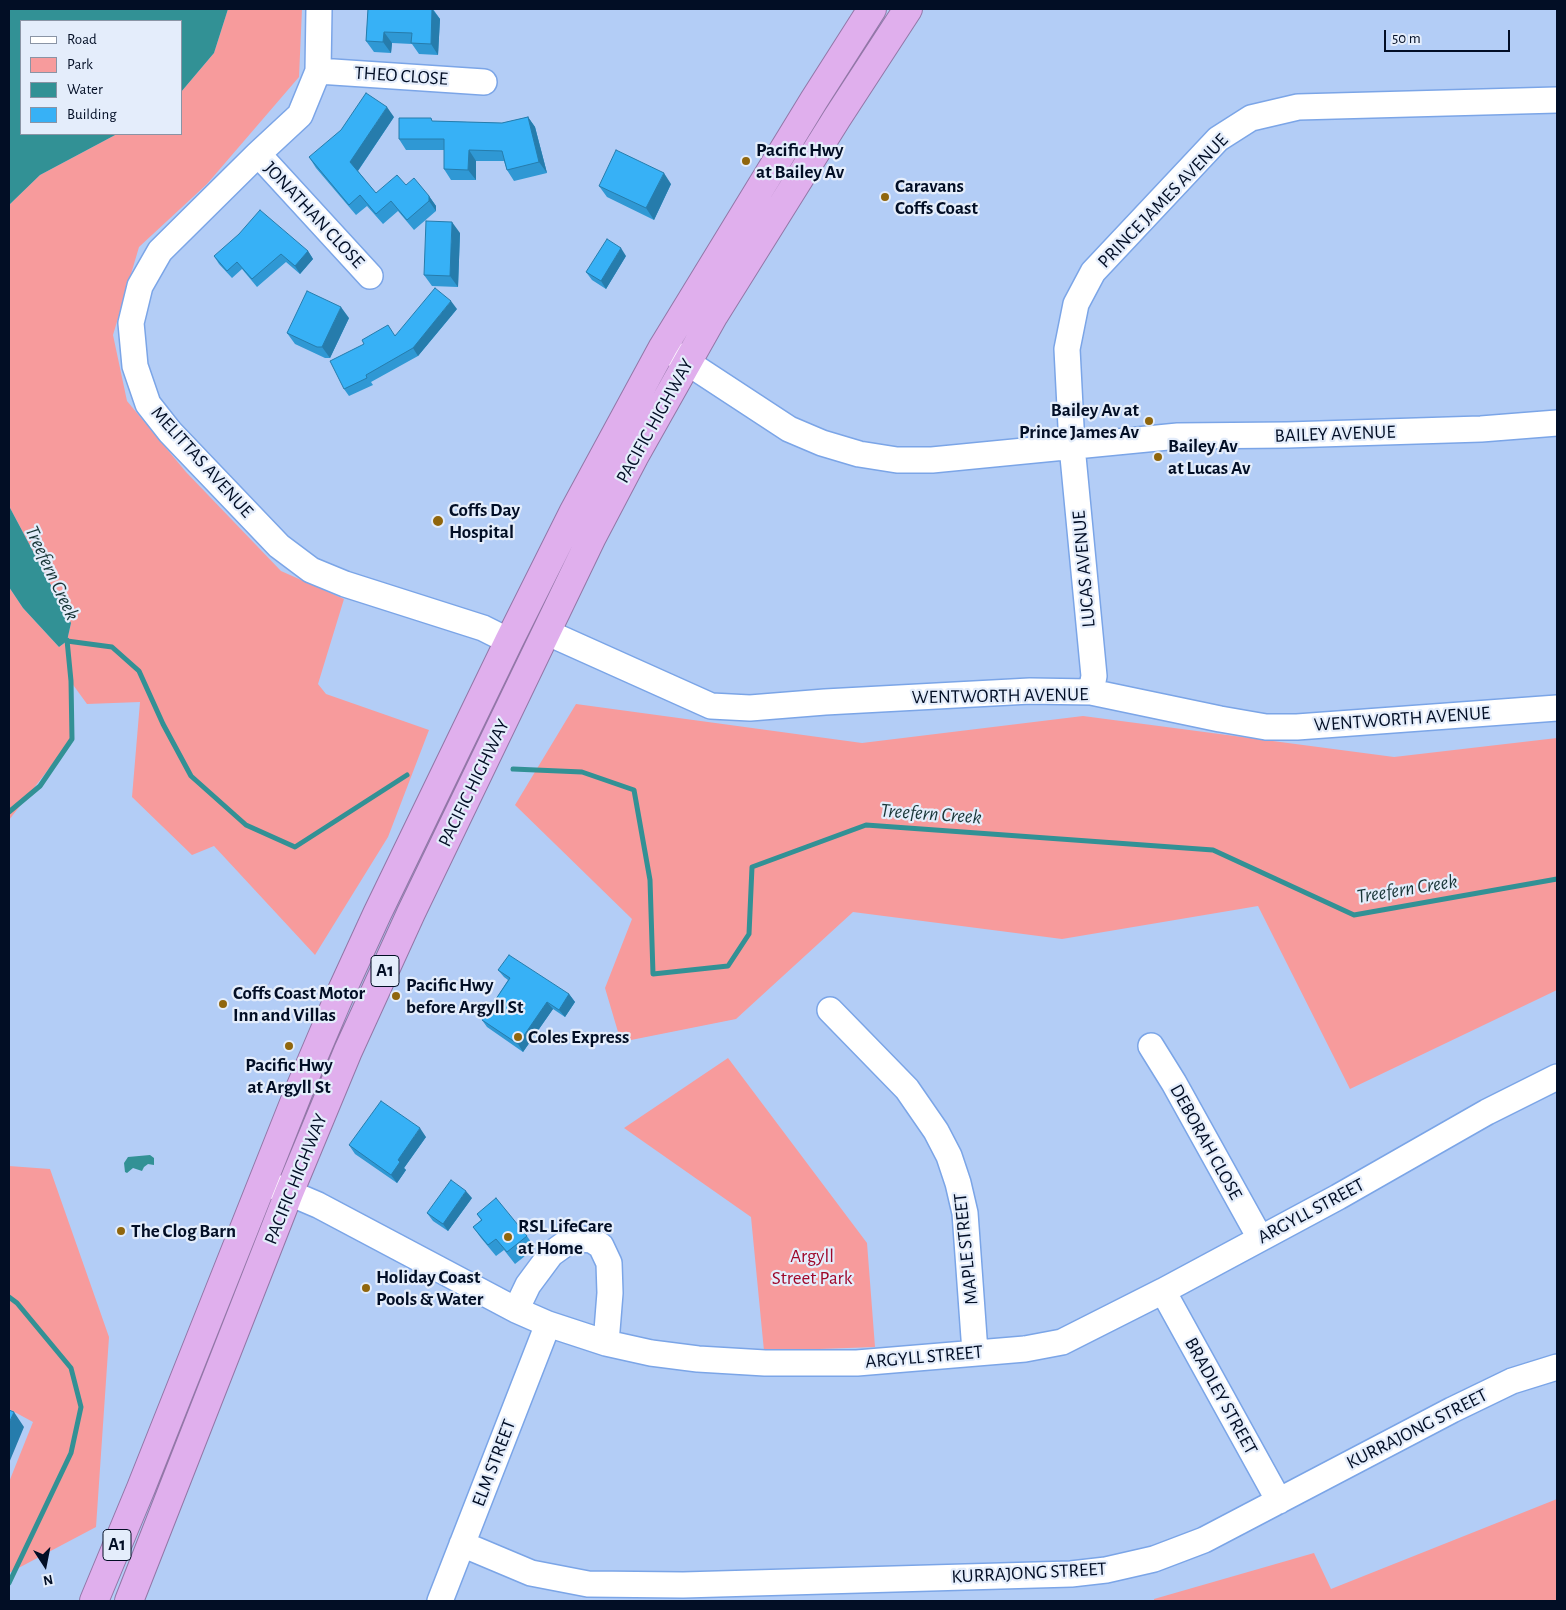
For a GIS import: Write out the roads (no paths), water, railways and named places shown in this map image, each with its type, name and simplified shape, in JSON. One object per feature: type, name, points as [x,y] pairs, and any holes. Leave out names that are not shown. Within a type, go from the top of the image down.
[{"type":"highway","name":"PACIFIC HIGHWAY","points":[[94,1601],[298,1092],[338,999],[509,641],[573,513],[663,347],[872,9]]},
{"type":"highway","name":"PACIFIC HIGHWAY","points":[[129,1601],[289,1193],[348,1051],[392,954],[592,537],[634,457],[714,315],[837,118],[908,9]]},
{"type":"street","name":"MELITTAS AVENUE","points":[[319,9],[318,71],[300,115],[258,154],[160,252],[140,286],[132,322],[135,366],[148,404],[170,432],[279,546],[311,570],[344,584],[483,628],[509,641]]},
{"type":"street","name":"THEO CLOSE","points":[[318,71],[484,82]]},
{"type":"street","name":"PRINCE JAMES AVENUE","points":[[1072,446],[1067,349],[1076,304],[1094,272],[1218,139],[1251,118],[1298,107],[1557,100]]},
{"type":"street","name":"JONATHAN CLOSE","points":[[258,154],[370,276]]},
{"type":"street","name":"BAILEY AVENUE","points":[[663,347],[789,429],[822,443],[859,454],[897,460],[932,460],[1178,436],[1287,435],[1482,429],[1557,423]]},
{"type":"street","name":"LUCAS AVENUE","points":[[1072,446],[1094,676],[1091,692]]},
{"type":"street","name":"WENTWORTH AVENUE","points":[[546,632],[711,706],[750,708],[825,702],[1030,692],[1091,692],[1266,727],[1297,727],[1557,708]]},
{"type":"street","name":"MAPLE STREET","points":[[830,1010],[907,1088],[936,1131],[948,1156],[958,1183],[965,1213],[975,1352]]},
{"type":"street","name":"DEBORAH CLOSE","points":[[1151,1046],[1174,1083],[1260,1238]]},
{"type":"street","name":"ARGYLL STREET","points":[[263,1182],[318,1205],[516,1310],[548,1324],[606,1343],[651,1353],[698,1359],[765,1363],[857,1364],[1025,1349],[1062,1342],[1163,1291],[1338,1197],[1487,1112],[1557,1076]]},
{"type":"street","points":[[516,1310],[528,1285],[551,1254],[569,1241],[580,1239],[592,1240],[601,1246],[609,1263],[610,1293],[606,1343]]},
{"type":"street","name":"BRADLEY STREET","points":[[1163,1291],[1278,1502]]},
{"type":"street","name":"ELM STREET","points":[[440,1601],[548,1324]]},
{"type":"street","name":"KURRAJONG STREET","points":[[462,1544],[531,1573],[588,1584],[683,1585],[1071,1574],[1123,1567],[1178,1551],[1213,1536],[1452,1410],[1512,1381],[1557,1366]]},
{"type":"water","points":[[9,9],[228,9],[214,53],[182,91],[182,20],[20,20],[20,135],[115,135],[40,175],[9,205]]},
{"type":"water","points":[[9,506],[71,623],[67,641],[59,647],[23,608],[9,587]]},
{"type":"water","points":[[150,1155],[154,1158],[154,1165],[148,1164],[142,1171],[133,1168],[127,1173],[125,1172],[124,1163],[128,1157]]},
{"type":"waterway","points":[[9,812],[40,786],[72,739],[71,681],[67,640]]},
{"type":"waterway","points":[[67,641],[112,647],[139,671],[163,724],[191,776],[246,825],[295,847],[407,775]]},
{"type":"waterway","name":"Treefern Creek","points":[[513,769],[582,772],[634,790],[650,880],[653,974],[728,966],[749,934],[752,867],[866,825],[1213,850],[1354,915],[1557,879]]},
{"type":"waterway","points":[[9,1297],[17,1303],[71,1368],[81,1407],[71,1453],[9,1583]]},
{"type":"place","name":"Pacific Hwy at Bailey Av","points":[[746,161]]},
{"type":"place","name":"Caravans Coffs Coast","points":[[885,197]]},
{"type":"place","name":"Bailey Av at Prince James Av","points":[[1149,421]]},
{"type":"place","name":"Bailey Av at Lucas Av","points":[[1158,457]]},
{"type":"place","name":"Coffs Day Hospital","points":[[438,521]]},
{"type":"place","name":"Pacific Hwy before Argyll St","points":[[396,996]]},
{"type":"place","name":"Coffs Coast Motor Inn and Villas","points":[[223,1004]]},
{"type":"place","name":"Coles Express","points":[[518,1037]]},
{"type":"place","name":"Pacific Hwy at Argyll St","points":[[289,1046]]},
{"type":"place","name":"The Clog Barn","points":[[121,1231]]},
{"type":"place","name":"RSL LifeCare at Home","points":[[508,1237]]},
{"type":"place","name":"Holiday Coast Pools & Water","points":[[366,1288]]},
{"type":"park label","name":"Argyll Street Park","points":[[812,1267]]}]
